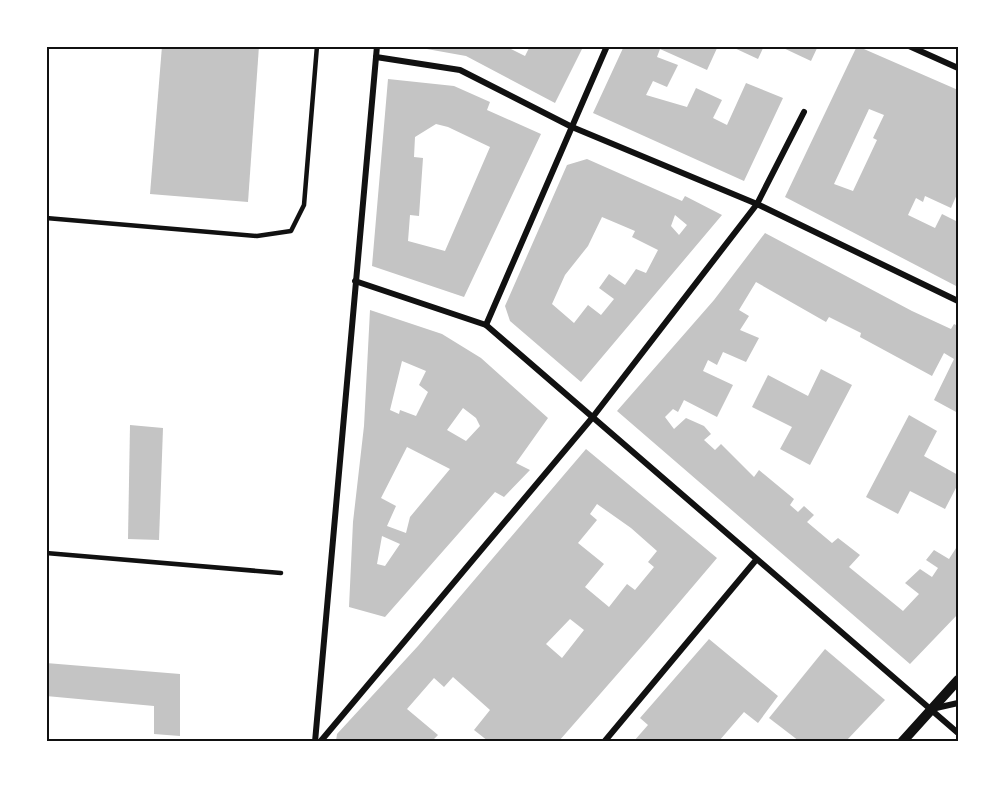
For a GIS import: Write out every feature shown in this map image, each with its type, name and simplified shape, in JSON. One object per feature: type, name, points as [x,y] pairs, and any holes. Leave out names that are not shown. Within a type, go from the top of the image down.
[{"type":"street","points":[[315,741],[377,46]]},
{"type":"street","points":[[486,325],[606,46]]},
{"type":"street","points":[[909,46],[958,68]]},
{"type":"street","points":[[376,57],[460,70],[572,127],[758,204],[958,301]]},
{"type":"street","points":[[320,741],[592,418],[758,204],[804,112]]},
{"type":"street","points":[[355,281],[486,325],[756,560],[932,708],[958,733]]},
{"type":"street","points":[[604,741],[756,560]]},
{"type":"street","points":[[902,741],[958,680]]},
{"type":"street","points":[[932,708],[958,703]]},
{"type":"lane","points":[[46,218],[257,236],[291,231],[304,205],[317,46]]},
{"type":"lane","points":[[46,553],[281,573]]},
{"type":"building","points":[[162,46],[259,46],[248,202],[150,194]]},
{"type":"building","points":[[410,46],[512,46],[511,49],[525,56],[530,46],[582,49],[555,103],[466,56]]},
{"type":"building","points":[[624,46],[718,46],[707,70],[660,49],[657,57],[678,65],[667,87],[653,81],[646,95],[687,107],[696,88],[722,100],[713,118],[727,125],[746,83],[783,98],[744,181],[593,113]]},
{"type":"building","points":[[730,46],[764,46],[758,59]]},
{"type":"building","points":[[779,46],[818,46],[811,61]]},
{"type":"building","points":[[857,46],[958,90],[958,192],[951,208],[925,196],[923,202],[916,198],[908,215],[935,228],[942,214],[958,222],[958,287],[785,197]],"holes":[[[869,109],[884,115],[873,138],[877,140],[853,191],[834,184]]]},
{"type":"building","points":[[388,79],[454,86],[490,102],[487,110],[541,134],[464,297],[372,266]],"holes":[[[436,124],[448,127],[490,147],[445,251],[408,241],[410,215],[419,216],[423,158],[414,157],[415,137]]]},
{"type":"building","points":[[587,159],[682,201],[685,196],[722,215],[581,382],[510,321],[505,306],[567,165]],"holes":[[[675,215],[687,225],[679,235],[671,226]],[[602,217],[635,231],[632,237],[658,250],[646,273],[636,269],[625,285],[609,274],[599,288],[614,299],[601,315],[588,305],[574,323],[552,304],[565,275],[588,246]]]},
{"type":"building","points":[[765,233],[912,311],[951,329],[954,324],[958,326],[958,413],[934,400],[954,359],[944,353],[932,376],[860,337],[861,333],[829,317],[826,322],[756,282],[739,310],[749,316],[740,330],[759,338],[746,362],[723,352],[717,365],[708,360],[703,371],[733,385],[717,417],[684,400],[678,412],[673,409],[665,417],[674,429],[686,418],[704,426],[711,434],[704,440],[715,450],[721,444],[754,477],[759,470],[794,499],[790,505],[798,512],[804,506],[814,515],[807,522],[832,543],[838,538],[860,555],[849,567],[903,611],[919,594],[905,583],[920,569],[932,577],[938,568],[926,560],[934,550],[949,559],[958,545],[958,614],[910,664],[617,411],[714,300]]},
{"type":"building","points":[[370,310],[442,334],[481,358],[548,418],[516,463],[530,470],[504,497],[495,492],[385,617],[349,607],[353,522],[364,426]],"holes":[[[402,361],[426,371],[419,385],[428,392],[416,416],[400,410],[399,414],[390,410]],[[463,408],[476,418],[480,426],[466,441],[447,430]],[[407,447],[450,469],[410,517],[406,533],[387,526],[396,506],[381,498]],[[382,536],[400,544],[385,566],[377,564]]]},
{"type":"building","points":[[821,369],[852,385],[810,465],[780,449],[792,427],[752,407],[768,375],[808,396]]},
{"type":"building","points":[[909,415],[937,431],[924,456],[958,475],[958,484],[945,509],[910,491],[898,514],[866,497]]},
{"type":"building","points":[[130,425],[163,428],[159,540],[128,539]]},
{"type":"building","points":[[586,449],[717,558],[559,741],[488,741],[474,730],[490,710],[453,677],[444,687],[434,678],[407,709],[438,735],[432,741],[336,741],[337,734],[418,646]],"holes":[[[597,504],[631,528],[657,551],[648,562],[654,567],[635,590],[627,584],[609,607],[585,587],[604,564],[578,543],[597,520],[590,514]],[[570,619],[584,630],[562,658],[546,644]]]},
{"type":"building","points":[[709,639],[778,696],[758,723],[744,712],[719,741],[634,741],[648,725],[640,718]]},
{"type":"building","points":[[825,649],[885,700],[846,741],[799,741],[769,718]]},
{"type":"building","points":[[46,663],[180,674],[180,736],[154,734],[154,706],[46,696]]}]
